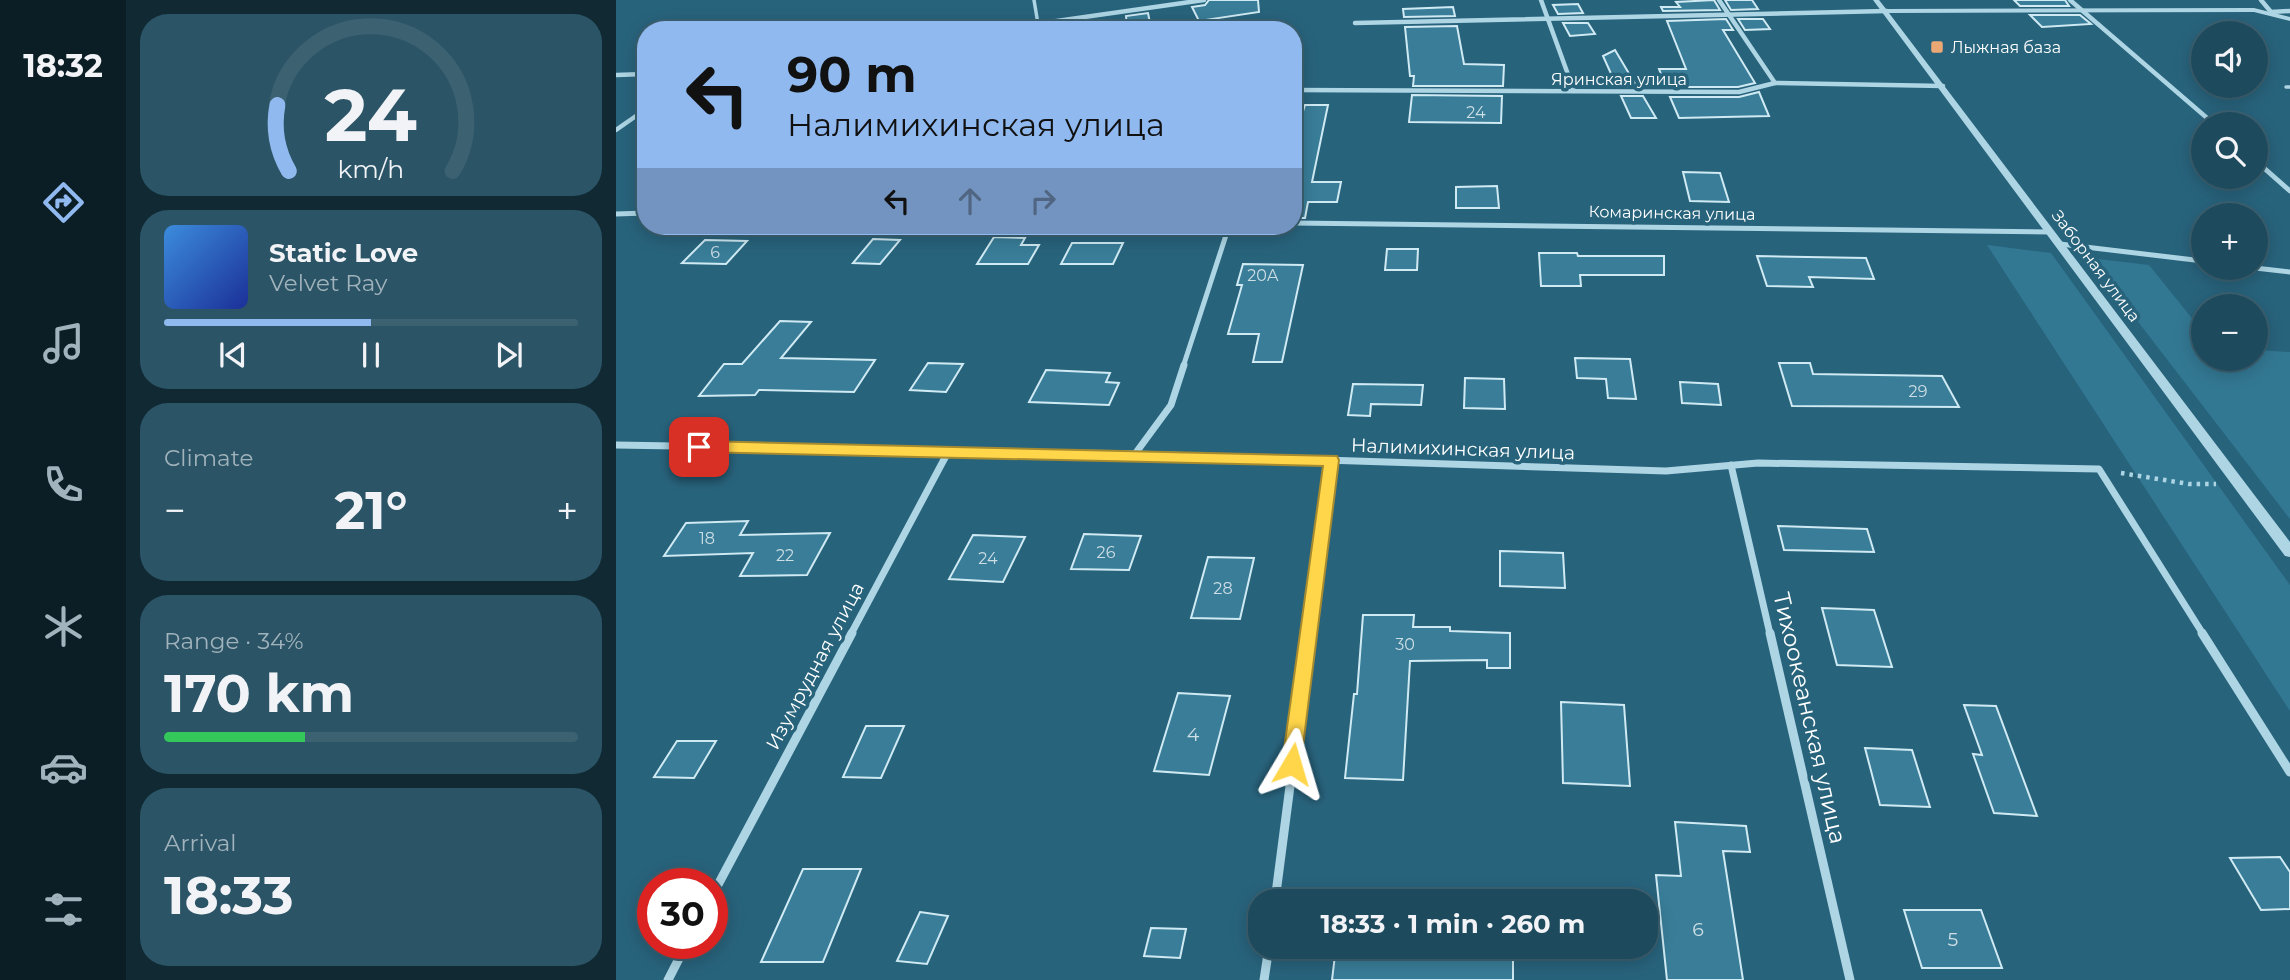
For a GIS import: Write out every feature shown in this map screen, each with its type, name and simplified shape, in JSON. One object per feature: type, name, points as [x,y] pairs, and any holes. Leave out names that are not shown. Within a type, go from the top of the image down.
[{"type":"street","points":[[1059,21],[1205,0]]},
{"type":"street","points":[[1541,0],[1574,91]]},
{"type":"street","points":[[1719,0],[1775,83]]},
{"type":"street","name":"Заборная улица","points":[[1876,0],[1887,11],[2290,552]]},
{"type":"street","points":[[2070,0],[2200,112]]},
{"type":"street","points":[[2261,0],[2269,6],[2271,12]]},
{"type":"street","points":[[1355,23],[2079,8],[2290,11]]},
{"type":"street","points":[[2271,12],[2290,19]]},
{"type":"street","points":[[616,75],[637,74]]},
{"type":"street","name":"Яринская улица","points":[[1302,90],[1739,92],[1775,83],[1943,86]]},
{"type":"street","points":[[616,130],[637,115]]},
{"type":"street","points":[[2268,172],[2290,191]]},
{"type":"street","points":[[616,214],[637,213]]},
{"type":"street","name":"Комаринская улица","points":[[1302,223],[2050,232]]},
{"type":"street","points":[[1135,454],[1171,405],[1226,235]]},
{"type":"street","points":[[2060,244],[2191,260]]},
{"type":"street","points":[[2268,269],[2290,272]]},
{"type":"street","name":"Налимихинская улица","points":[[616,445],[1135,454],[1666,471],[1731,465],[2099,469]]},
{"type":"street","name":"Изумрудная улица","points":[[727,868],[948,452]]},
{"type":"street","points":[[1277,889],[1332,460]]},
{"type":"street","name":"Тихоокеанская улица","points":[[1731,465],[1850,980]]},
{"type":"street","points":[[2099,469],[2290,772]]},
{"type":"street","points":[[668,980],[679,959]]},
{"type":"street","points":[[1264,980],[1267,959]]},
{"type":"lane","points":[[1034,0],[1038,21]]},
{"type":"path","points":[[2099,469],[2189,484],[2239,484]]},
{"type":"shaded area","points":[[1987,245],[2051,253],[2290,585],[2290,711]]},
{"type":"shaded area","points":[[2089,258],[2149,265],[2191,317],[2191,371],[2268,371],[2268,351],[2290,352],[2290,519]]},
{"type":"building","points":[[1209,0],[1258,0],[1259,12],[1199,21],[1192,7],[1205,5]]},
{"type":"building","points":[[1714,0],[1720,10],[1663,11],[1661,7],[1680,7],[1676,2]]},
{"type":"building","points":[[1725,0],[1752,0],[1758,9],[1731,10]]},
{"type":"building","points":[[2014,0],[2065,0],[2069,6],[2020,6]]},
{"type":"building","points":[[1578,4],[1583,13],[1558,14],[1553,5]]},
{"type":"building","points":[[1453,7],[1455,16],[1404,17],[1403,9]]},
{"type":"building","points":[[1148,13],[1150,21],[1126,21],[1126,16]]},
{"type":"building","points":[[2030,15],[2080,15],[2091,24],[2042,27]]},
{"type":"building","points":[[1726,19],[1733,30],[1723,30],[1755,83],[1738,87],[1666,87],[1659,69],[1686,69],[1667,21]]},
{"type":"building","points":[[1738,19],[1763,19],[1770,29],[1745,30]]},
{"type":"building","points":[[1563,23],[1588,23],[1595,34],[1570,36]]},
{"type":"building","points":[[1457,26],[1464,64],[1504,65],[1503,86],[1413,86],[1414,76],[1410,76],[1405,27]]},
{"type":"building","points":[[1615,50],[1637,87],[1617,87],[1603,56]]},
{"type":"building","points":[[1759,92],[1769,116],[1679,118],[1670,97],[1739,97]]},
{"type":"building","points":[[1412,95],[1502,96],[1501,123],[1409,122]]},
{"type":"building","points":[[1621,96],[1643,96],[1656,118],[1631,118]]},
{"type":"building","points":[[1305,105],[1328,105],[1312,182],[1341,182],[1337,202],[1308,202],[1305,218],[1302,218],[1302,114]]},
{"type":"building","points":[[1683,172],[1720,173],[1729,202],[1690,201]]},
{"type":"building","points":[[1497,186],[1499,208],[1456,208],[1456,187]]},
{"type":"building","points":[[994,237],[1025,238],[1021,245],[1039,245],[1028,264],[977,264]]},
{"type":"building","points":[[873,239],[900,240],[880,264],[853,263]]},
{"type":"building","points":[[705,240],[747,241],[726,264],[682,263]]},
{"type":"building","points":[[1072,243],[1123,243],[1113,264],[1061,264]]},
{"type":"building","points":[[1387,249],[1418,249],[1417,270],[1385,270]]},
{"type":"building","points":[[1539,253],[1664,256],[1664,275],[1580,275],[1581,286],[1541,286]]},
{"type":"building","points":[[1757,256],[1866,258],[1874,279],[1809,277],[1813,287],[1767,286]]},
{"type":"building","points":[[1243,264],[1303,265],[1282,362],[1253,362],[1259,334],[1228,334],[1242,285],[1237,285]]},
{"type":"building","points":[[780,321],[811,322],[781,358],[875,360],[854,392],[759,390],[755,395],[699,396],[724,364],[742,364]]},
{"type":"building","points":[[1575,358],[1630,359],[1636,399],[1608,398],[1606,379],[1577,378]]},
{"type":"building","points":[[928,363],[963,364],[946,392],[910,390]]},
{"type":"building","points":[[1779,363],[1810,363],[1813,374],[1942,376],[1959,407],[1792,406]]},
{"type":"building","points":[[1046,370],[1110,373],[1106,382],[1119,383],[1109,405],[1029,402]]},
{"type":"building","points":[[1465,378],[1504,379],[1505,409],[1464,408]]},
{"type":"building","points":[[1680,382],[1718,384],[1721,405],[1682,403]]},
{"type":"building","points":[[1353,384],[1423,385],[1421,405],[1371,404],[1370,416],[1348,415]]},
{"type":"building","points":[[748,521],[740,535],[830,533],[807,575],[740,576],[753,553],[664,556],[686,523]]},
{"type":"building","points":[[1778,526],[1867,529],[1874,552],[1784,550]]},
{"type":"building","points":[[1084,534],[1141,536],[1129,570],[1071,569]]},
{"type":"building","points":[[973,535],[1025,537],[1003,582],[949,579]]},
{"type":"building","points":[[1500,551],[1563,553],[1565,588],[1500,586]]},
{"type":"building","points":[[1208,557],[1254,558],[1240,619],[1191,618]]},
{"type":"building","points":[[1822,608],[1874,610],[1892,667],[1837,665]]},
{"type":"building","points":[[1363,615],[1414,615],[1413,627],[1450,627],[1450,631],[1510,633],[1510,668],[1487,668],[1487,660],[1410,661],[1403,780],[1345,778],[1354,694],[1357,694]]},
{"type":"building","points":[[1178,693],[1230,696],[1209,775],[1154,771]]},
{"type":"building","points":[[1561,702],[1624,705],[1630,786],[1563,783]]},
{"type":"building","points":[[1964,705],[1996,706],[2037,816],[1994,813],[1973,754],[1982,755]]},
{"type":"building","points":[[866,726],[904,726],[881,778],[843,777]]},
{"type":"building","points":[[677,741],[716,741],[694,778],[654,777]]},
{"type":"building","points":[[1865,748],[1912,750],[1930,807],[1880,805]]},
{"type":"building","points":[[1675,822],[1746,826],[1750,852],[1723,851],[1743,980],[1667,980],[1656,875],[1681,876]]},
{"type":"building","points":[[2280,857],[2290,872],[2290,909],[2261,910],[2230,858]]},
{"type":"building","points":[[803,869],[861,869],[823,962],[761,962]]},
{"type":"building","points":[[1904,910],[1981,910],[2002,968],[1922,968]]},
{"type":"building","points":[[920,912],[948,916],[927,964],[897,961]]},
{"type":"building","points":[[1151,928],[1186,929],[1180,958],[1144,956]]},
{"type":"building","points":[[1335,959],[1513,959],[1513,980],[1332,980]]},
{"type":"place","name":"Лыжная база","points":[[1937,47]]},
{"type":"route","points":[[699,447],[1332,460],[1292,764]]}]
